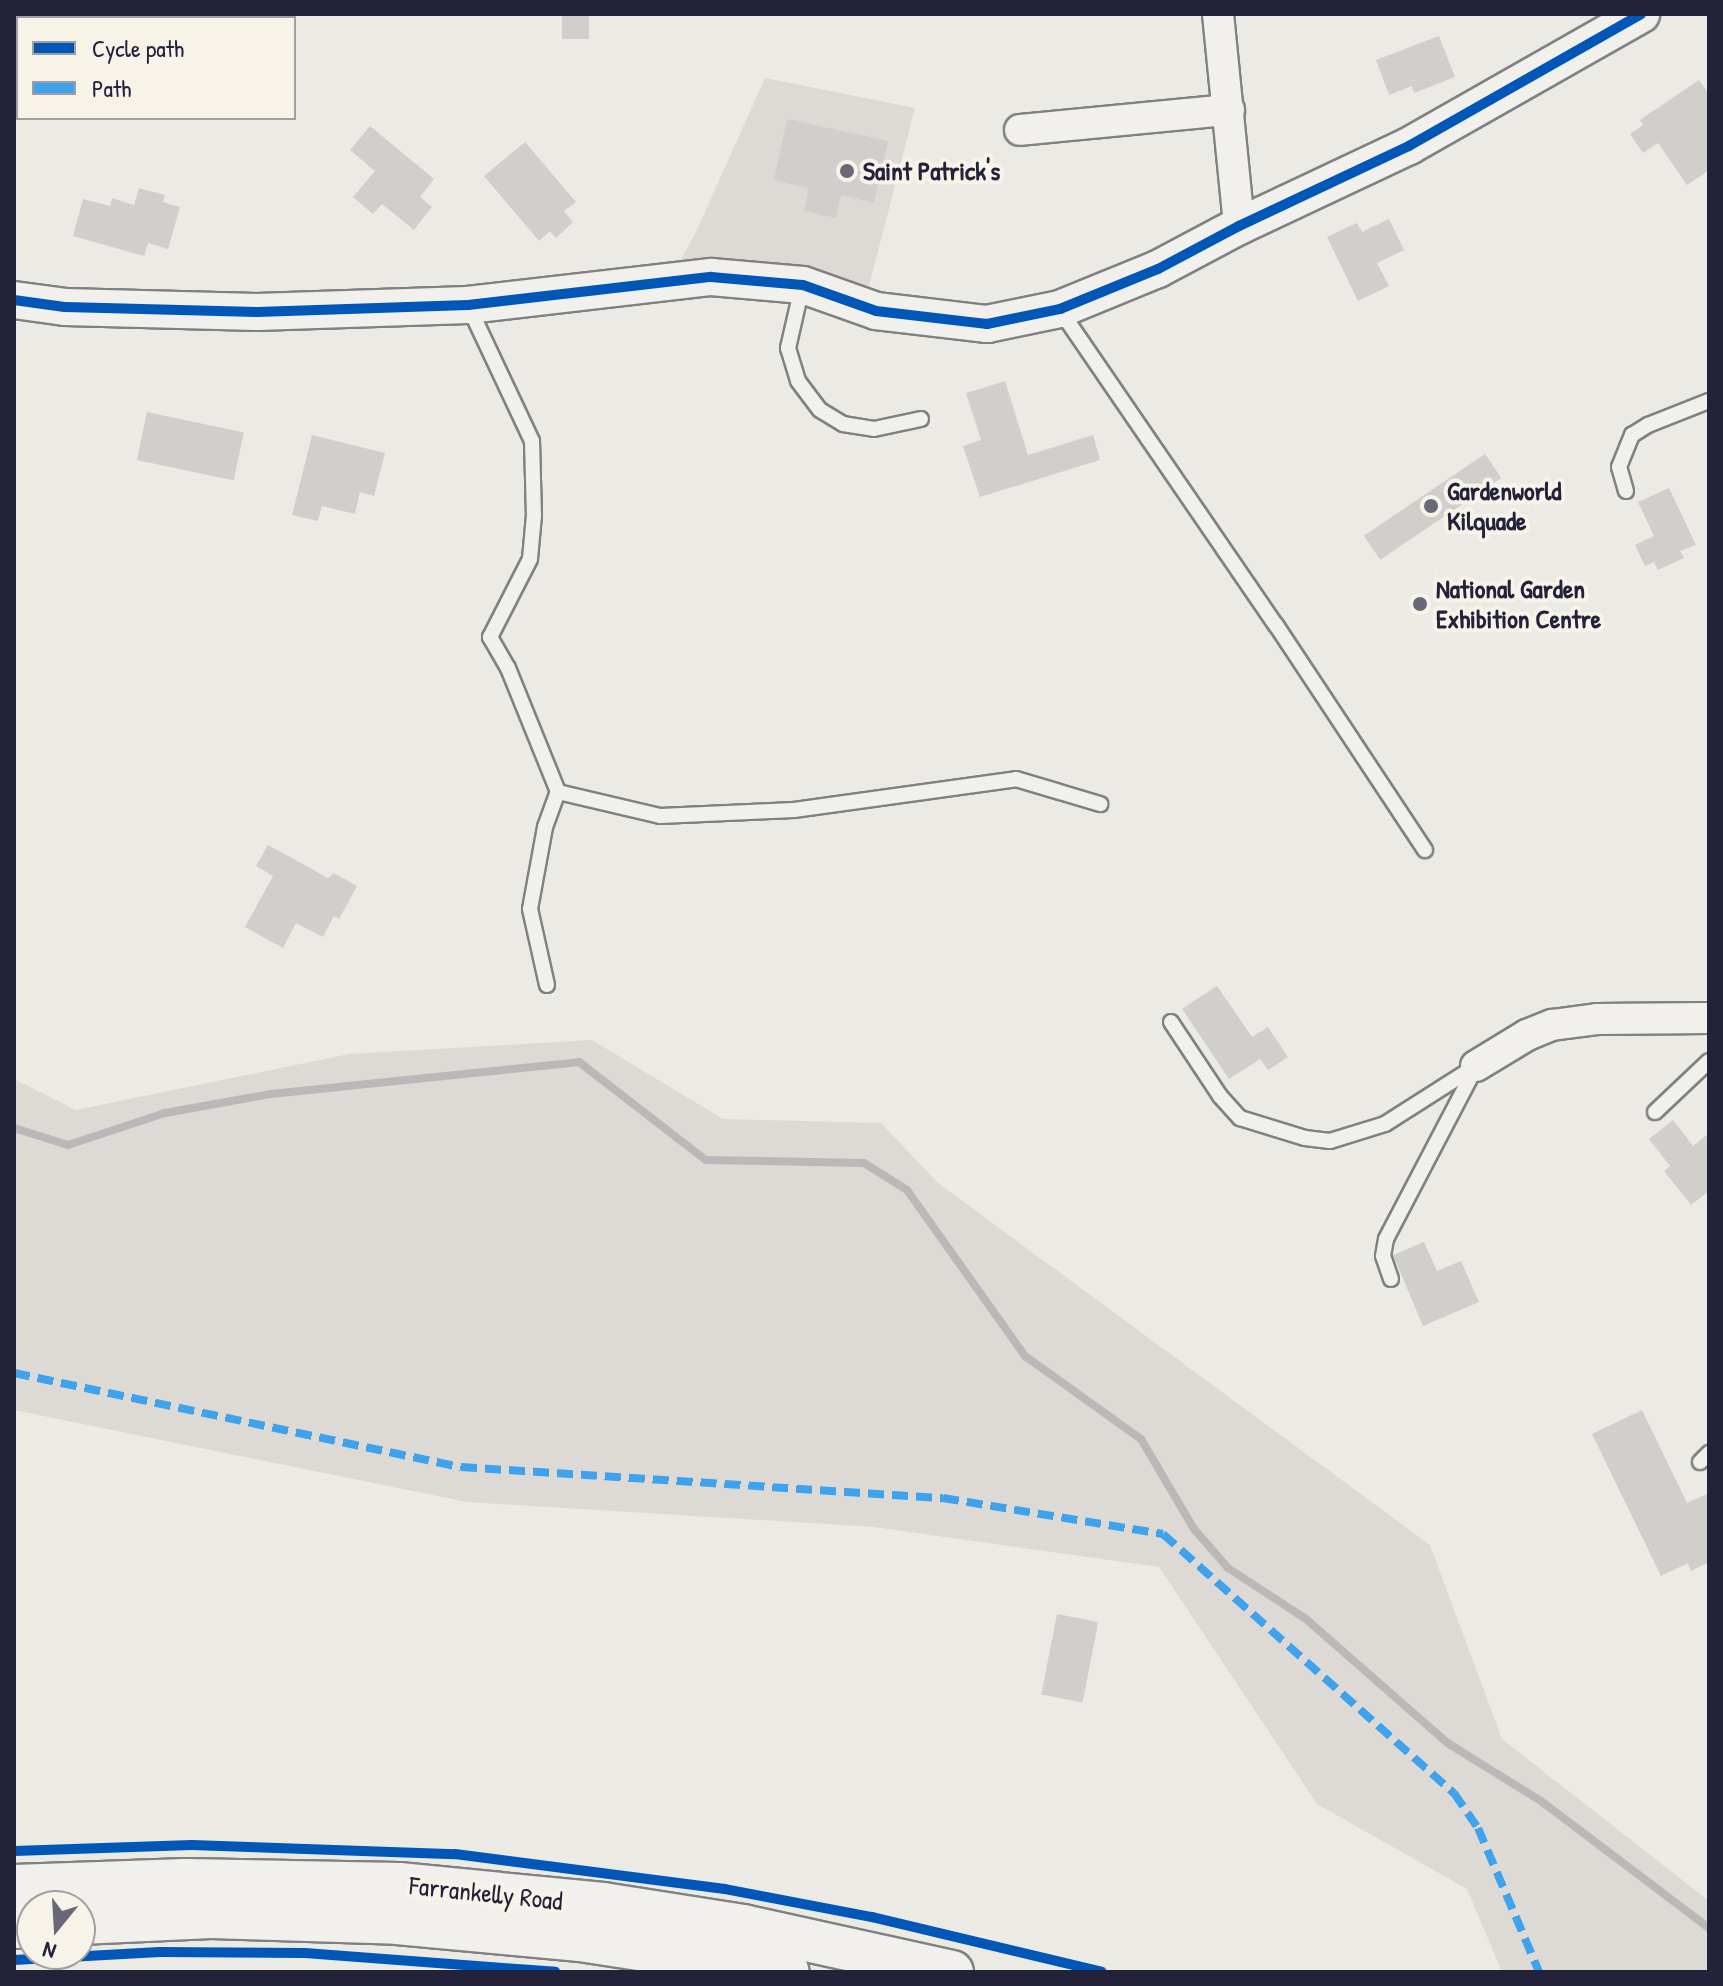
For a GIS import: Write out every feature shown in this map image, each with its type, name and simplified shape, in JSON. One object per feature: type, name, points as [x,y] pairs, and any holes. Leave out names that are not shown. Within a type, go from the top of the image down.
[{"type":"main road","name":"Farrankelly Road","points":[[14,1886],[186,1880],[399,1884],[603,1904],[880,1953],[952,1972]]},
{"type":"main road","name":"Farrankelly Road","points":[[96,1922],[211,1917],[397,1923],[580,1940],[788,1972]]},
{"type":"street","points":[[1218,14],[1239,226]]},
{"type":"street","points":[[14,300],[65,307],[257,312],[468,305],[711,277],[803,285],[876,311],[987,324],[1060,309],[1158,269],[1239,226],[1409,146],[1641,14]]},
{"type":"street","points":[[1020,130],[1229,110]]},
{"type":"street","points":[[1476,1066],[1527,1035],[1552,1025],[1597,1019],[1709,1018]]},
{"type":"lane","points":[[803,285],[788,348],[798,381],[820,410],[843,424],[874,429],[921,419]]},
{"type":"lane","points":[[468,305],[532,441],[534,515],[530,559],[490,637],[508,668],[558,792],[545,827],[530,909],[547,985]]},
{"type":"lane","points":[[1060,309],[1425,850]]},
{"type":"lane","points":[[1626,491],[1619,467],[1632,435],[1648,425],[1709,401]]},
{"type":"lane","points":[[558,792],[660,816],[794,810],[1016,779],[1100,804]]},
{"type":"lane","points":[[1171,1022],[1220,1096],[1240,1118],[1305,1138],[1330,1141],[1385,1124],[1476,1066]]},
{"type":"lane","points":[[1655,1112],[1709,1061]]},
{"type":"lane","points":[[1391,1279],[1383,1256],[1386,1239],[1476,1066]]},
{"type":"shaded area","points":[[765,78],[915,108],[868,290],[673,273],[695,234]]},
{"type":"shaded area","points":[[592,1040],[723,1119],[881,1123],[938,1183],[1430,1545],[1502,1739],[1709,1901],[1709,1972],[1502,1972],[1467,1889],[1317,1804],[1159,1567],[874,1527],[467,1502],[14,1410],[14,1079],[76,1110],[349,1054]]},
{"type":"building","points":[[562,14],[589,14],[589,39],[562,39]]},
{"type":"building","points":[[1439,36],[1455,77],[1414,93],[1412,86],[1389,95],[1376,60]]},
{"type":"building","points":[[1699,80],[1709,94],[1709,170],[1687,185],[1658,143],[1643,153],[1630,134],[1643,125],[1640,120]]},
{"type":"building","name":"Saint Patrick's","points":[[787,119],[888,141],[874,203],[841,195],[836,218],[804,211],[809,188],[774,180]]},
{"type":"building","points":[[370,126],[434,179],[420,197],[432,207],[414,230],[382,204],[373,214],[353,197],[375,171],[350,150]]},
{"type":"building","points":[[525,142],[576,202],[564,211],[573,222],[556,238],[550,231],[539,241],[484,176]]},
{"type":"building","points":[[139,188],[165,195],[163,202],[180,207],[168,249],[148,243],[144,256],[73,236],[83,199],[110,206],[112,198],[134,205]]},
{"type":"building","points":[[1389,219],[1404,250],[1377,263],[1389,286],[1358,301],[1327,237],[1357,223],[1362,232]]},
{"type":"building","points":[[1005,381],[1028,455],[1093,435],[1100,460],[980,497],[963,446],[981,440],[966,393]]},
{"type":"building","points":[[147,412],[244,433],[234,481],[137,460]]},
{"type":"building","points":[[312,435],[385,453],[374,496],[360,492],[355,514],[322,506],[318,521],[292,515]]},
{"type":"building","name":"Gardenworld Kilquade","points":[[1485,454],[1501,478],[1380,560],[1364,536]]},
{"type":"building","points":[[1669,488],[1696,545],[1680,551],[1684,558],[1658,570],[1654,562],[1645,566],[1635,545],[1654,536],[1638,502]]},
{"type":"building","points":[[268,845],[328,878],[334,873],[357,886],[339,919],[334,916],[323,937],[296,923],[283,948],[245,927],[273,876],[256,866]]},
{"type":"building","points":[[1217,986],[1252,1037],[1268,1027],[1288,1057],[1268,1070],[1260,1059],[1229,1079],[1182,1009]]},
{"type":"building","points":[[1673,1120],[1693,1146],[1709,1133],[1709,1191],[1691,1205],[1664,1171],[1670,1166],[1649,1139]]},
{"type":"building","points":[[1424,1242],[1437,1271],[1461,1261],[1479,1302],[1423,1326],[1393,1255]]},
{"type":"building","points":[[1642,1410],[1687,1503],[1709,1493],[1709,1562],[1691,1571],[1688,1563],[1661,1576],[1592,1434]]},
{"type":"building","points":[[1057,1614],[1098,1622],[1083,1703],[1041,1694]]},
{"type":"waterway","points":[[14,1128],[68,1145],[165,1113],[271,1094],[579,1062],[706,1160],[864,1163],[907,1190],[1025,1356],[1141,1439],[1194,1529],[1228,1568],[1306,1619],[1449,1744],[1541,1801],[1709,1928]]},
{"type":"marked path","points":[[14,1373],[461,1467],[943,1498],[1163,1534],[1454,1793],[1478,1828],[1539,1972]]},
{"type":"cycle path","points":[[14,300],[65,307],[257,312],[468,305],[711,277],[803,285],[876,311],[987,324],[1060,309],[1158,269],[1239,226],[1409,146],[1641,14]]},
{"type":"cycle path","points":[[14,1851],[192,1845],[455,1854],[725,1889],[872,1917],[1102,1972]]},
{"type":"cycle path","points":[[14,1960],[160,1952],[305,1953],[555,1972]]},
{"type":"place","name":"Saint Patrick's","points":[[847,171]]},
{"type":"place","name":"Gardenworld Kilquade","points":[[1431,506]]},
{"type":"place","name":"National Garden Exhibition Centre","points":[[1420,604]]}]
